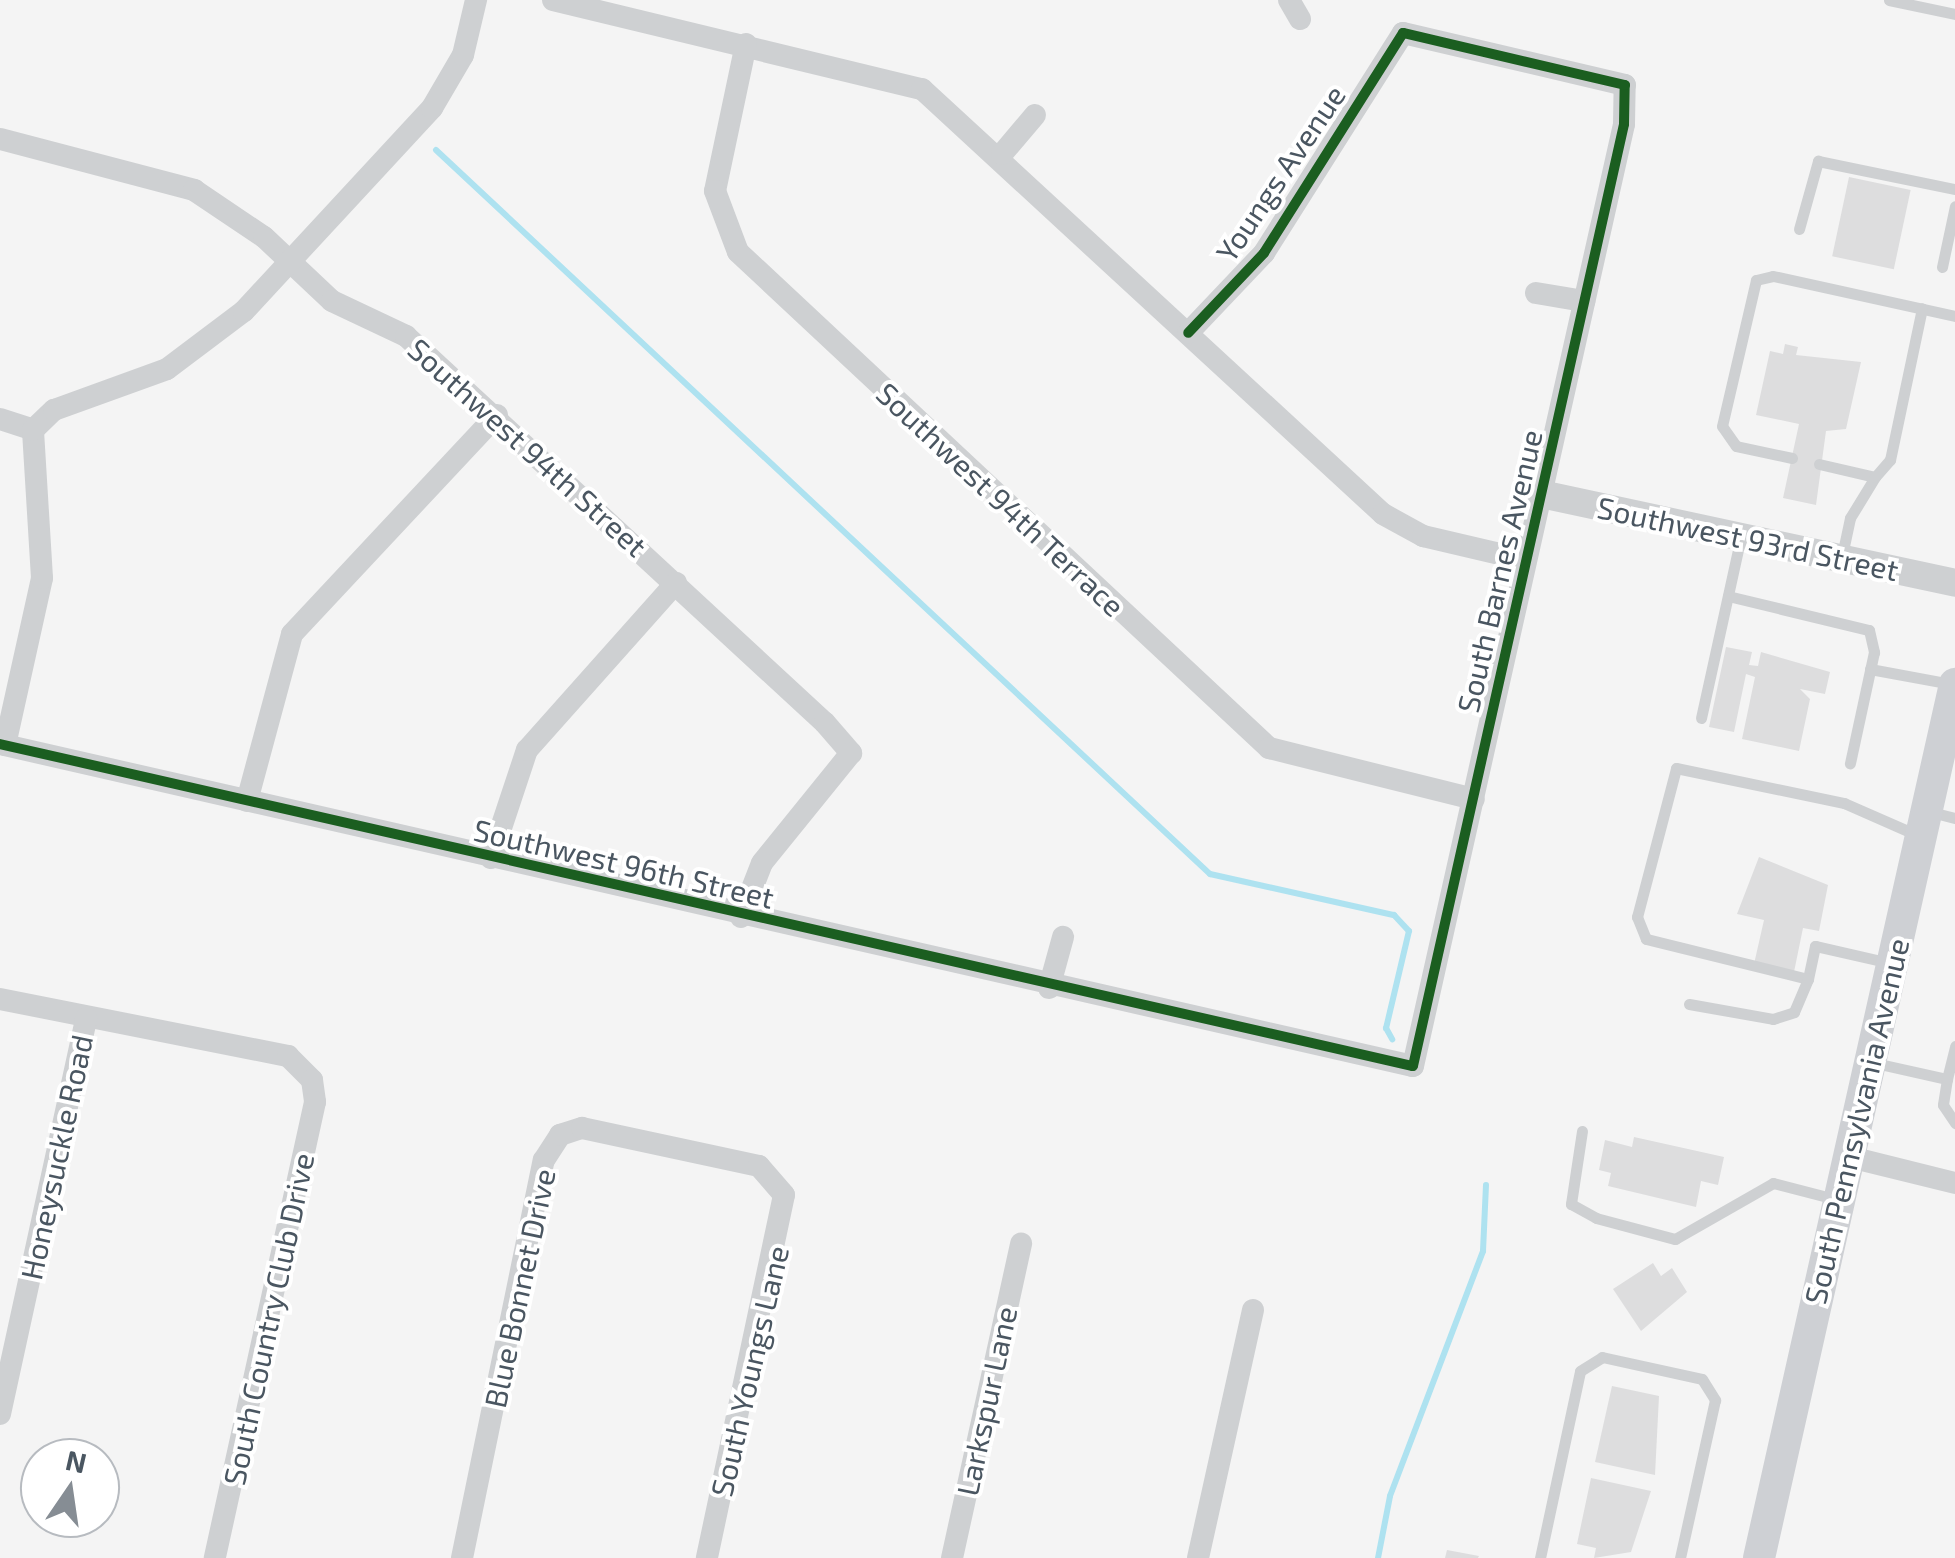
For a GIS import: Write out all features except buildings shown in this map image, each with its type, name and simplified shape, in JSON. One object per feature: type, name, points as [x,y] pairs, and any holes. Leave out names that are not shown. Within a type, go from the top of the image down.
[{"type":"main road","name":"South Pennsylvania Avenue","points":[[1759,1558],[1893,964],[1935,822],[1955,685]]},
{"type":"street","points":[[3,744],[42,578],[33,430],[54,410],[111,395],[197,350],[289,262],[440,98],[463,55],[476,0]]},
{"type":"street","points":[[553,0],[922,88],[1002,154],[1188,333],[1394,522],[1525,560]]},
{"type":"street","name":"Youngs Avenue","points":[[1188,333],[1264,253],[1402,33],[1624,85]]},
{"type":"street","name":"Southwest 94th Terrace","points":[[746,44],[715,191],[738,252],[1269,748],[1474,798]]},
{"type":"street","name":"South Barnes Avenue","points":[[1412,1066],[1584,301],[1624,85]]},
{"type":"street","points":[[1002,154],[1035,115]]},
{"type":"street","name":"Southwest 94th Street","points":[[0,139],[185,186],[289,262],[332,301],[406,336],[497,415],[851,753],[762,862],[742,917]]},
{"type":"street","points":[[1536,293],[1584,301]]},
{"type":"street","points":[[248,801],[292,634],[497,415]]},
{"type":"street","points":[[0,419],[33,430]]},
{"type":"street","name":"Southwest 93rd Street","points":[[1542,494],[1955,583]]},
{"type":"street","points":[[491,858],[527,750],[676,584]]},
{"type":"street","name":"Southwest 96th Street","points":[[3,744],[1049,988],[1412,1066]]},
{"type":"street","points":[[1049,988],[1063,938]]},
{"type":"street","points":[[0,999],[86,1018]]},
{"type":"street","name":"South Country Club Drive","points":[[86,1018],[288,1056],[312,1080],[316,1102],[215,1558]]},
{"type":"street","name":"Honeysuckle Road","points":[[0,1414],[86,1018]]},
{"type":"street","name":"Blue Bonnet Drive","points":[[462,1558],[554,1142],[598,1129],[758,1166],[781,1185]]},
{"type":"street","points":[[1850,1157],[1955,1183]]},
{"type":"street","name":"South Youngs Lane","points":[[707,1558],[784,1216],[781,1185]]},
{"type":"street","name":"Larkspur Lane","points":[[952,1558],[1021,1244]]},
{"type":"street","points":[[1198,1558],[1253,1310]]},
{"type":"lane","points":[[1890,0],[1955,14]]},
{"type":"lane","points":[[1799,230],[1818,161],[1955,189]]},
{"type":"lane","points":[[1942,267],[1955,206]]},
{"type":"lane","points":[[1792,458],[1736,446],[1722,426],[1750,286],[1773,276],[1955,316]]},
{"type":"lane","points":[[1842,558],[1850,518],[1890,460],[1922,308]]},
{"type":"lane","points":[[1819,464],[1875,477]]},
{"type":"lane","points":[[1700,718],[1741,536]]},
{"type":"lane","points":[[1728,596],[1861,626],[1874,640],[1850,763]]},
{"type":"lane","points":[[1870,670],[1955,685]]},
{"type":"lane","points":[[1808,979],[1646,939],[1638,929],[1668,778],[1686,765],[1935,822]]},
{"type":"lane","points":[[1689,1004],[1773,1019],[1794,1012],[1808,979],[1815,946],[1893,964]]},
{"type":"lane","points":[[1955,1046],[1943,1105],[1955,1123]]},
{"type":"lane","points":[[1871,1062],[1948,1079]]},
{"type":"lane","points":[[1582,1131],[1571,1204],[1674,1239],[1773,1184],[1840,1200]]},
{"type":"lane","points":[[1540,1558],[1580,1370],[1602,1357],[1702,1379],[1714,1400],[1680,1558]]},
{"type":"waterway","points":[[436,150],[1210,874],[1394,915],[1409,931],[1386,1028],[1392,1039]]},
{"type":"waterway","points":[[1378,1558],[1390,1496],[1483,1251],[1486,1185]]},
{"type":"cycle path","points":[[0,744],[1413,1066],[1624,124],[1625,85],[1403,33],[1264,253],[1188,333]]}]
